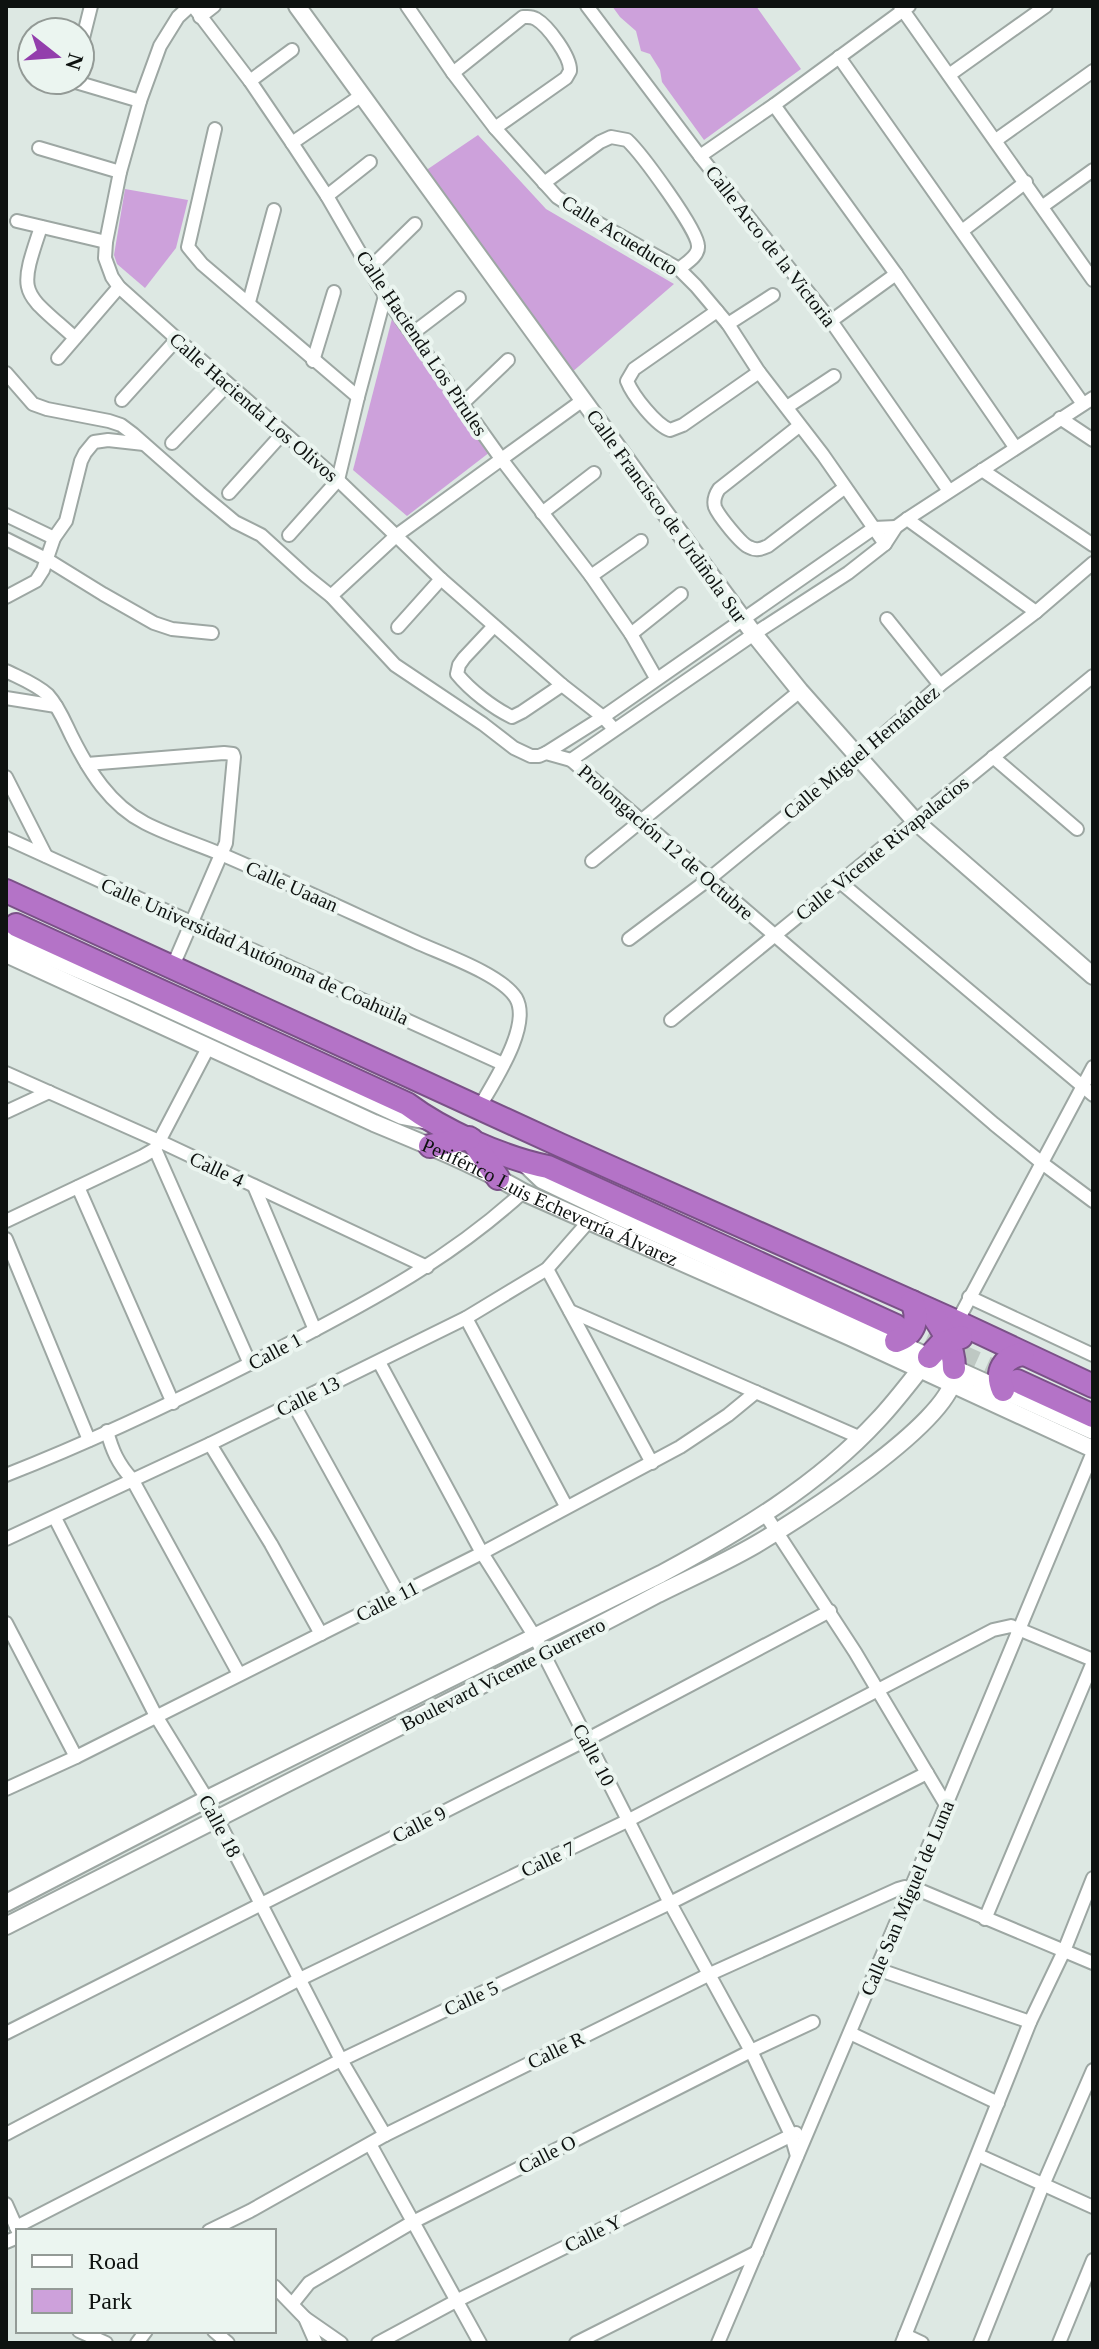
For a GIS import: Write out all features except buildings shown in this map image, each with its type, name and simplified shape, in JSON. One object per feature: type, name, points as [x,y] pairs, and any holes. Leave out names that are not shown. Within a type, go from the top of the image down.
[{"type":"highway","points":[[8,932],[13,913],[20,909],[19,899],[921,1306],[953,1331],[986,1336],[1093,1386]]},
{"type":"highway","name":"Periférico Luis Echeverría Álvarez","points":[[8,932],[407,1104],[429,1121],[470,1139],[523,1162],[548,1167],[896,1334]]},
{"type":"highway","points":[[430,1146],[470,1139],[498,1178]]},
{"type":"highway","points":[[896,1334],[910,1333],[915,1326],[916,1309],[921,1306]]},
{"type":"highway","points":[[924,1363],[953,1331]]},
{"type":"highway","points":[[953,1331],[954,1377]]},
{"type":"highway","points":[[1010,1385],[999,1376],[1001,1369],[1010,1358],[1023,1354]]},
{"type":"highway","name":"Periférico Luis Echeverría Álvarez","points":[[1010,1385],[1093,1416]]},
{"type":"street","name":"Calle Hacienda Los Olivos","points":[[214,6],[178,17],[160,46],[140,101],[120,172],[106,242],[107,266],[119,287],[338,480],[441,579],[614,729]]},
{"type":"street","name":"Calle Francisco de Urdiñola Sur","points":[[297,6],[754,634],[800,691],[915,821],[1093,976]]},
{"type":"street","name":"Calle Arco de la Victoria","points":[[587,6],[700,156],[831,321],[949,491]]},
{"type":"street","points":[[949,75],[1046,6]]},
{"type":"street","points":[[700,156],[774,105],[904,7],[1091,274]]},
{"type":"street","name":"Calle Acueducto","points":[[412,8],[453,73],[495,128],[544,183],[575,210],[679,269],[717,311],[885,544]]},
{"type":"street","name":"Calle Hacienda Los Pirules","points":[[194,10],[250,81],[327,196],[385,296],[461,405],[591,576],[631,634],[656,678]]},
{"type":"street","points":[[453,73],[523,17],[536,18],[544,25],[568,57],[570,71],[566,78],[495,128]]},
{"type":"street","points":[[250,81],[292,50]]},
{"type":"street","points":[[571,760],[848,573],[885,544],[902,523],[1088,401],[839,57]]},
{"type":"street","points":[[996,140],[1093,71]]},
{"type":"street","points":[[96,87],[140,101]]},
{"type":"street","points":[[292,143],[362,95]]},
{"type":"street","points":[[774,105],[1015,447]]},
{"type":"street","points":[[215,129],[188,247],[202,264],[358,397]]},
{"type":"street","points":[[544,183],[600,142],[611,137],[627,140],[636,148],[691,228],[698,244],[693,258],[679,269]]},
{"type":"street","points":[[39,148],[120,172]]},
{"type":"street","points":[[327,196],[370,162]]},
{"type":"street","points":[[1043,206],[1093,170]]},
{"type":"street","points":[[962,231],[1026,182]]},
{"type":"street","points":[[249,302],[274,210]]},
{"type":"street","points":[[17,221],[106,242]]},
{"type":"street","points":[[369,269],[415,224]]},
{"type":"street","points":[[41,227],[29,261],[27,288],[33,299],[75,338]]},
{"type":"street","points":[[831,321],[896,274]]},
{"type":"street","points":[[58,358],[119,287]]},
{"type":"street","points":[[313,361],[334,292]]},
{"type":"street","points":[[728,324],[773,295]]},
{"type":"street","points":[[289,535],[338,480],[385,296]]},
{"type":"street","points":[[413,333],[459,298]]},
{"type":"street","points":[[717,311],[634,369],[627,381],[630,389],[661,426],[670,430],[683,425],[759,372]]},
{"type":"street","points":[[122,400],[177,339]]},
{"type":"street","points":[[461,405],[508,360]]},
{"type":"street","name":"Prolongación 12 de Octubre","points":[[6,373],[33,404],[121,425],[235,522],[261,535],[331,596],[395,665],[524,754],[539,756],[546,753],[571,760],[1042,1163],[1093,1201]]},
{"type":"street","points":[[787,407],[834,376]]},
{"type":"street","points":[[172,443],[228,384]]},
{"type":"street","points":[[331,596],[397,535],[583,400]]},
{"type":"street","points":[[1060,418],[1093,440]]},
{"type":"street","points":[[799,426],[719,489],[715,495],[716,510],[742,542],[758,550],[768,546],[844,488]]},
{"type":"street","points":[[229,493],[283,433]]},
{"type":"street","points":[[6,597],[36,581],[48,560],[54,538],[66,521],[81,461],[94,442],[108,440],[144,444]]},
{"type":"street","points":[[982,470],[1093,545]]},
{"type":"street","points":[[542,513],[594,473]]},
{"type":"street","points":[[6,515],[54,538]]},
{"type":"street","points":[[546,753],[603,717],[874,528],[902,523],[1036,612]]},
{"type":"street","points":[[6,539],[48,560],[154,623],[172,629],[212,633]]},
{"type":"street","points":[[591,576],[641,541]]},
{"type":"street","name":"Calle Miguel Hernández","points":[[629,939],[709,879],[857,758],[940,685],[1036,612],[1093,563]]},
{"type":"street","points":[[398,627],[441,579]]},
{"type":"street","points":[[631,634],[681,594]]},
{"type":"street","points":[[887,619],[940,685]]},
{"type":"street","points":[[494,626],[459,665],[457,674],[465,683],[512,717],[562,685]]},
{"type":"street","name":"Calle Uaaan","points":[[6,671],[35,685],[50,698],[107,794],[131,814],[461,962],[508,988],[521,1012],[519,1029],[479,1108]]},
{"type":"street","name":"Calle Vicente Rivapalacios","points":[[671,1020],[1093,676]]},
{"type":"street","points":[[592,861],[800,691]]},
{"type":"street","points":[[6,698],[56,706]]},
{"type":"street","points":[[87,764],[233,754],[230,819],[222,855],[172,968]]},
{"type":"street","points":[[993,757],[1077,829]]},
{"type":"street","points":[[6,777],[46,856]]},
{"type":"street","name":"Calle Universidad Autónoma de Coahuila","points":[[6,838],[503,1064]]},
{"type":"street","points":[[840,882],[1088,1092]]},
{"type":"street","name":"Periférico Luis Echeverría Álvarez","points":[[6,954],[430,1146],[523,1192],[924,1363],[1093,1451]]},
{"type":"street","points":[[6,1221],[157,1145],[209,1046]]},
{"type":"street","points":[[953,1331],[1042,1163],[1088,1092],[1093,1067]]},
{"type":"street","name":"Calle 4","points":[[6,1073],[427,1267]]},
{"type":"street","points":[[6,1112],[49,1092]]},
{"type":"street","points":[[157,1145],[250,1364]]},
{"type":"street","points":[[254,1186],[315,1330]]},
{"type":"street","points":[[78,1187],[173,1403]]},
{"type":"street","name":"Calle 1","points":[[9,1474],[173,1403],[373,1300],[427,1267],[496,1217],[523,1192]]},
{"type":"street","name":"Calle 13","points":[[6,1539],[210,1444],[466,1318],[547,1269],[589,1221]]},
{"type":"street","points":[[6,1239],[89,1440]]},
{"type":"street","points":[[547,1269],[652,1463]]},
{"type":"street","points":[[969,1297],[1093,1355]]},
{"type":"street","points":[[570,1311],[861,1438]]},
{"type":"street","points":[[466,1318],[566,1506]]},
{"type":"street","name":"Periférico Luis Echeverría Álvarez","points":[[896,1334],[924,1363]]},
{"type":"street","name":"Calle 10","points":[[379,1362],[482,1553],[535,1637],[670,1903],[751,2051],[791,2135],[797,2156]]},
{"type":"street","name":"Boulevard Vicente Guerrero","points":[[6,1903],[207,1799],[661,1574],[724,1539],[765,1514],[833,1463],[891,1407],[924,1363]]},
{"type":"street","name":"Periférico Luis Echeverría Álvarez","points":[[954,1377],[1010,1385],[1093,1431]]},
{"type":"street","name":"Boulevard Vicente Guerrero","points":[[6,1926],[753,1546],[896,1447],[934,1411],[954,1377]]},
{"type":"street","name":"Calle 11","points":[[6,1789],[76,1757],[482,1553],[652,1463],[705,1431],[756,1392]]},
{"type":"street","points":[[293,1403],[399,1595]]},
{"type":"street","points":[[107,1431],[120,1467],[132,1479],[239,1674]]},
{"type":"street","points":[[210,1444],[321,1634]]},
{"type":"street","name":"Calle San Miguel de Luna","points":[[718,2343],[1093,1451]]},
{"type":"street","points":[[6,1458],[9,1474]]},
{"type":"street","points":[[765,1514],[830,1611],[946,1805]]},
{"type":"street","name":"Calle 18","points":[[55,1518],[156,1716],[207,1799],[341,2060],[385,2135]]},
{"type":"street","name":"Calle 9","points":[[6,2033],[586,1740],[830,1611]]},
{"type":"street","points":[[6,1623],[76,1757]]},
{"type":"street","name":"Calle 7","points":[[6,2134],[300,1979],[629,1820],[1000,1627],[1020,1629]]},
{"type":"street","points":[[985,1919],[1093,1661],[1020,1629]]},
{"type":"street","name":"Calle 5","points":[[24,2229],[341,2060],[670,1903],[927,1773]]},
{"type":"street","points":[[922,2343],[904,2339],[1030,2022],[1064,1951],[1093,1878]]},
{"type":"street","points":[[911,1887],[1093,1963]]},
{"type":"street","name":"Calle R","points":[[213,2229],[385,2135],[710,1974],[898,1889],[911,1887]]},
{"type":"street","points":[[877,1969],[1030,2022]]},
{"type":"street","name":"Calle O","points":[[293,2303],[309,2283],[411,2223],[813,2022]]},
{"type":"street","points":[[850,2033],[998,2103]]},
{"type":"street","points":[[980,2343],[1093,2070]]},
{"type":"street","name":"Calle Y","points":[[378,2343],[456,2301],[809,2126]]},
{"type":"street","points":[[370,2144],[480,2343]]},
{"type":"street","points":[[978,2155],[1093,2207]]},
{"type":"street","points":[[6,2204],[17,2229]]},
{"type":"street","points":[[232,2229],[250,2211]]},
{"type":"street","points":[[576,2343],[757,2252]]},
{"type":"street","points":[[1059,2343],[1093,2260]]},
{"type":"street","points":[[276,2288],[305,2318],[316,2343]]},
{"type":"street","points":[[305,2318],[341,2343]]},
{"type":"street","points":[[84,2333],[106,2343]]},
{"type":"green space","points":[[612,6],[756,6],[801,69],[704,140],[662,82],[660,70],[650,54],[641,51],[636,31]]},
{"type":"green space","points":[[478,135],[546,209],[674,284],[571,373],[425,171]]},
{"type":"green space","points":[[125,189],[188,200],[176,248],[145,288],[117,264],[114,255]]},
{"type":"green space","points":[[394,311],[490,452],[407,516],[353,470]]},
{"type":"tunnel","points":[[896,1326],[1015,1380]]}]
